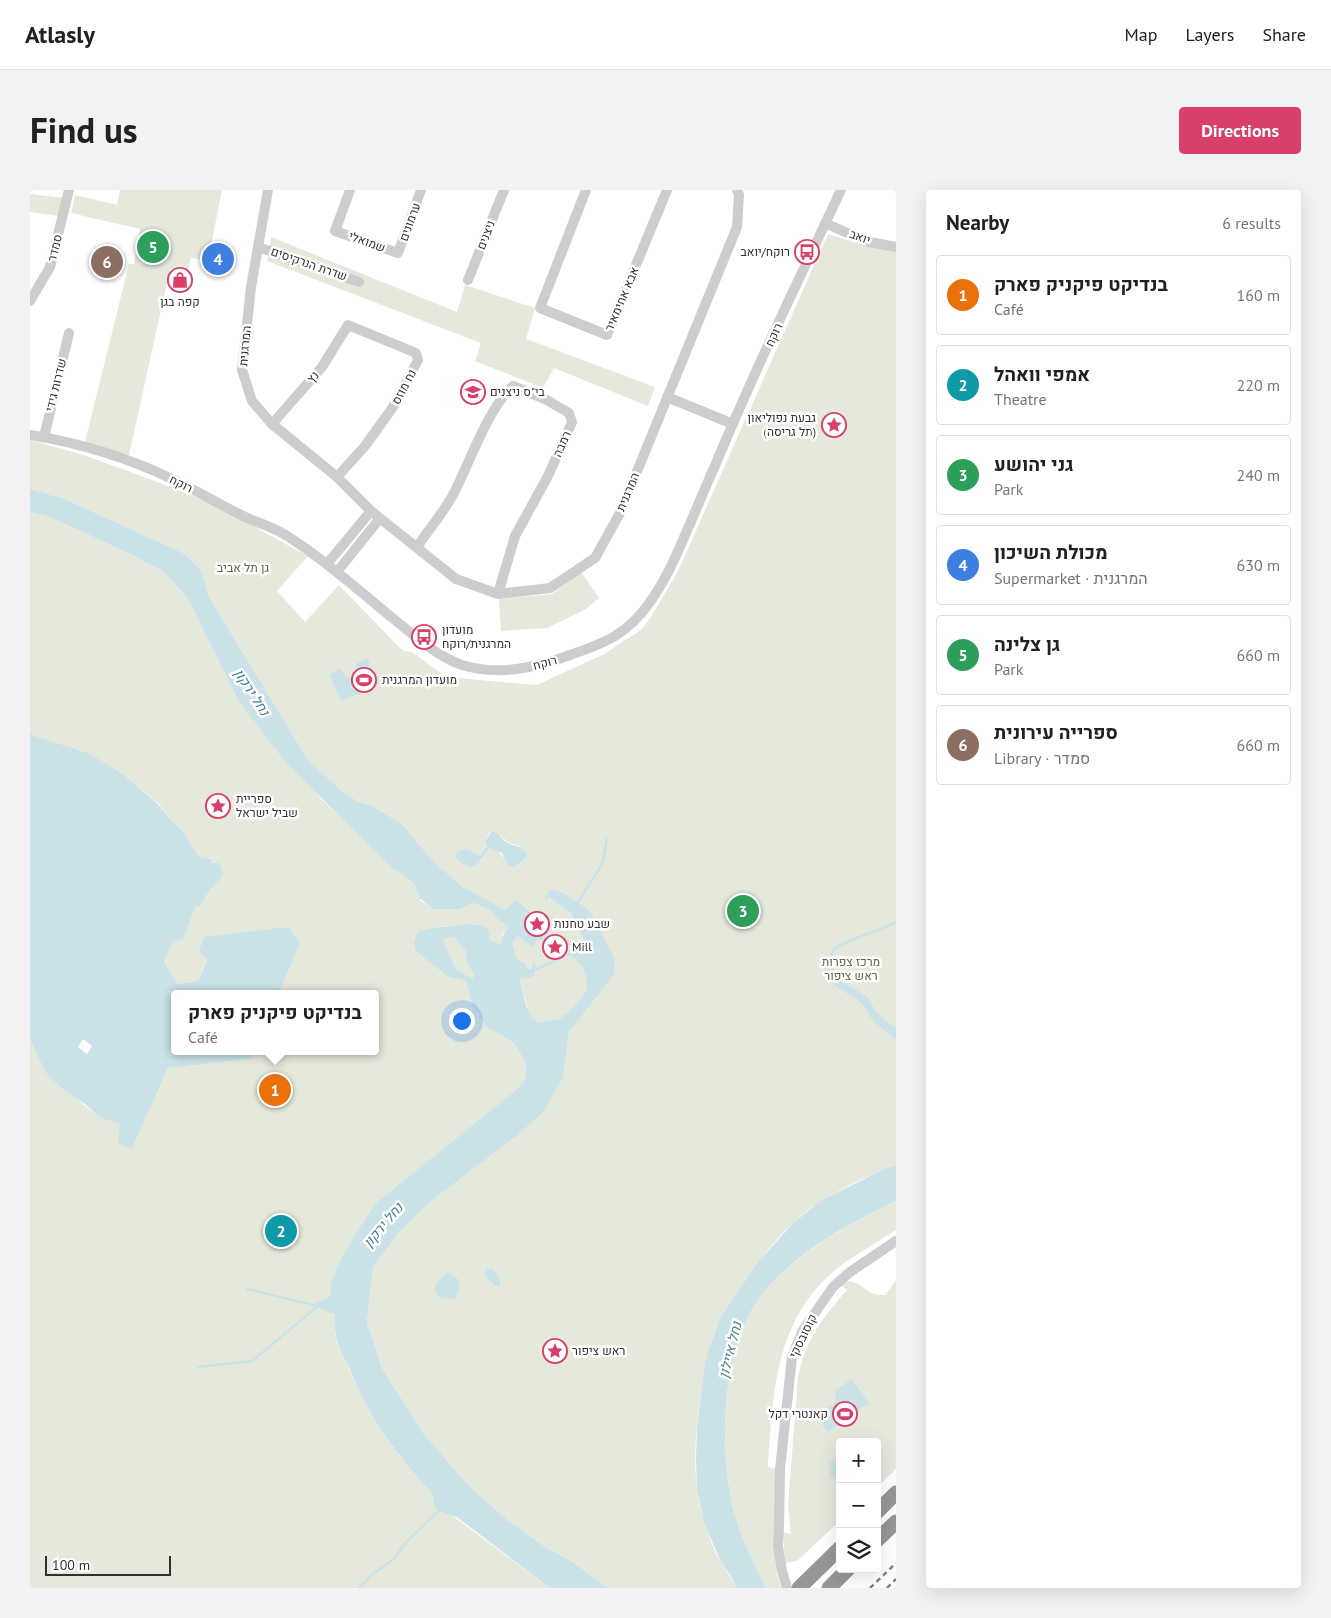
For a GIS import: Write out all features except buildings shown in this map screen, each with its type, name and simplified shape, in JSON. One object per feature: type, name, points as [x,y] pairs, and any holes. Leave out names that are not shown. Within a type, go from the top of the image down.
[{"type":"highway","points":[[881,1508],[896,1493]]},
{"type":"highway","points":[[881,1536],[896,1522]]},
{"type":"highway","points":[[799,1588],[836,1552]]},
{"type":"highway","points":[[831,1586],[844,1573]]},
{"type":"street","name":"סמדר","points":[[30,301],[50,268],[69,190]]},
{"type":"street","name":"המרגנית","points":[[268,190],[251,287],[242,370],[252,401],[272,424],[337,477],[371,511],[456,579],[498,594],[550,588],[595,558],[620,513],[738,227],[739,195],[737,190]]},
{"type":"street","name":"שמואלי","points":[[350,190],[335,230],[398,254]]},
{"type":"street","name":"ערמונים","points":[[398,254],[421,190]]},
{"type":"street","name":"ניצנים","points":[[468,280],[504,190]]},
{"type":"street","name":"אבא אחימאיר","points":[[586,190],[540,308],[608,335],[667,190]]},
{"type":"street","name":"רוקח","points":[[30,435],[107,453],[170,478],[243,516],[280,532],[328,564],[423,643],[462,665],[487,669],[518,670],[549,663],[586,650],[619,635],[653,599],[675,558],[733,424],[840,190]]},
{"type":"street","name":"יואב","points":[[825,223],[865,241],[896,247]]},
{"type":"street","name":"שדרת הנרקיסים","points":[[258,247],[359,282]]},
{"type":"street","name":"נץ","points":[[272,424],[322,367],[348,325]]},
{"type":"street","name":"נח מוזס","points":[[337,477],[365,446],[393,407],[418,360],[416,352],[348,325]]},
{"type":"street","name":"שדרות גידי","points":[[44,437],[69,333]]},
{"type":"street","name":"רמבה","points":[[417,547],[453,495],[489,419],[508,390],[513,386],[545,399],[569,413],[572,422],[548,476],[515,536],[498,594]]},
{"type":"street","points":[[667,398],[733,424]]},
{"type":"street","points":[[328,564],[371,511]]},
{"type":"street","points":[[337,572],[380,518]]},
{"type":"street","name":"קוסובסקי","points":[[787,1588],[782,1571],[779,1536],[780,1469],[792,1357],[807,1325],[833,1287],[850,1272],[896,1240]]},
{"type":"green space","points":[[120,190],[222,190],[208,261],[191,258],[188,272],[170,269],[129,455],[85,442],[129,264],[134,264],[140,229],[71,213],[75,195],[117,205]]},
{"type":"green space","points":[[30,194],[64,198],[59,216],[30,212]]},
{"type":"green space","points":[[828,234],[870,247],[896,251],[896,1165],[842,1189],[804,1213],[778,1238],[763,1256],[718,1322],[707,1356],[703,1379],[696,1441],[696,1483],[701,1511],[712,1543],[718,1558],[737,1588],[608,1588],[570,1560],[548,1549],[510,1522],[469,1486],[423,1433],[382,1368],[367,1322],[373,1268],[397,1235],[429,1203],[514,1138],[563,1077],[569,1032],[578,1018],[588,1008],[587,989],[580,1000],[559,1019],[539,1022],[532,1018],[520,980],[534,976],[536,964],[530,970],[527,969],[522,961],[518,960],[515,956],[512,943],[518,936],[535,941],[543,940],[552,926],[540,922],[516,899],[505,911],[463,887],[435,863],[401,823],[372,806],[357,801],[342,791],[308,760],[209,597],[201,570],[185,554],[65,499],[30,489],[30,440],[84,455],[171,487],[241,516],[260,530],[308,556],[277,591],[305,622],[339,585],[399,647],[404,651],[412,652],[446,677],[537,685],[604,654],[641,630],[651,617],[678,571]],"holes":[[[490,832],[500,835],[509,843],[519,846],[528,856],[516,867],[511,868],[500,853],[494,849],[490,848],[481,861],[470,850],[480,855],[487,845],[485,841]]]},
{"type":"green space","points":[[271,237],[457,312],[465,285],[535,308],[526,339],[655,387],[648,406],[554,368],[543,388],[475,361],[481,343],[267,261]]},
{"type":"green space","points":[[30,512],[47,516],[164,572],[188,599],[238,700],[321,799],[392,868],[410,879],[418,889],[419,899],[432,909],[461,909],[473,903],[490,910],[497,919],[508,927],[502,935],[503,944],[489,939],[488,930],[475,924],[421,930],[449,977],[466,981],[473,1008],[485,1026],[514,1043],[524,1060],[526,1068],[525,1080],[520,1088],[377,1202],[338,1266],[330,1296],[325,1301],[316,1302],[336,1316],[335,1337],[337,1343],[367,1407],[396,1451],[433,1495],[434,1502],[550,1588],[30,1588],[30,1039],[45,1072],[100,1118],[120,1124],[118,1136],[132,1149],[168,1068],[251,1059],[253,1055],[379,1055],[379,990],[281,990],[300,943],[289,927],[207,959],[198,981],[178,984],[164,964],[173,940],[183,939],[196,906],[199,907],[210,890],[223,876],[211,859],[200,857],[192,847],[186,834],[169,818],[159,804],[124,775],[30,733]]},
{"type":"green space","points":[[581,572],[599,598],[586,609],[547,628],[501,631],[499,599],[552,594]]},
{"type":"green space","points":[[454,937],[465,950],[467,963],[474,977],[472,978],[456,969],[444,946],[444,940]]},
{"type":"green space","points":[[896,1201],[896,1230],[835,1270],[815,1290],[800,1312],[788,1336],[775,1386],[768,1467],[777,1469],[774,1524],[777,1575],[781,1588],[766,1588],[739,1529],[728,1482],[725,1422],[733,1360],[742,1331],[754,1306],[785,1270],[814,1247],[846,1227]]},
{"type":"green space","name":"קאנטרי דקל","points":[[850,1281],[874,1294],[885,1295],[896,1281],[896,1469],[881,1483],[881,1438],[836,1438],[836,1525],[797,1561],[785,1563],[783,1532],[791,1534],[788,1506],[798,1377],[810,1340],[830,1310],[847,1290],[841,1285]]},
{"type":"water","name":"נחל ירקון","points":[[30,489],[65,499],[185,554],[201,570],[209,597],[308,760],[342,791],[357,801],[372,806],[401,823],[435,863],[463,887],[505,910],[516,899],[540,922],[552,926],[548,935],[543,940],[536,941],[532,947],[518,936],[512,943],[517,959],[524,962],[527,969],[532,969],[533,962],[536,964],[534,976],[520,980],[526,1005],[532,1018],[539,1022],[559,1019],[580,1000],[587,989],[586,976],[582,966],[572,955],[581,945],[583,939],[572,914],[548,896],[549,890],[563,893],[589,910],[615,959],[614,974],[569,1032],[563,1077],[544,1111],[514,1138],[429,1203],[397,1235],[373,1268],[367,1322],[382,1368],[423,1433],[469,1486],[510,1522],[548,1549],[570,1560],[608,1588],[550,1588],[458,1518],[437,1509],[434,1504],[433,1495],[396,1451],[368,1408],[338,1344],[334,1314],[323,1310],[315,1303],[326,1299],[331,1293],[331,1285],[340,1261],[377,1202],[519,1088],[525,1080],[526,1068],[524,1060],[514,1043],[485,1026],[473,1008],[466,981],[449,977],[416,951],[414,943],[417,934],[421,930],[468,924],[482,925],[490,930],[489,939],[500,944],[508,927],[497,919],[490,910],[473,903],[461,909],[432,909],[419,899],[416,888],[410,880],[392,868],[288,765],[238,700],[188,599],[164,572],[47,516],[30,512]],"holes":[[[454,937],[465,950],[467,963],[473,972],[474,977],[472,978],[456,969],[445,946],[444,940]]]},
{"type":"water","points":[[367,658],[375,676],[364,692],[341,701],[329,674],[340,669],[346,676],[354,680],[359,677],[356,664]]},
{"type":"water","points":[[30,733],[90,754],[124,775],[158,804],[169,818],[186,834],[192,847],[200,857],[211,859],[213,863],[220,863],[223,876],[210,890],[199,907],[196,906],[183,939],[173,941],[164,963],[178,984],[198,981],[207,960],[199,951],[204,937],[289,927],[300,943],[281,990],[171,990],[171,1055],[253,1055],[251,1059],[168,1068],[132,1149],[119,1144],[120,1124],[100,1118],[85,1104],[64,1090],[45,1072],[30,1039]]},
{"type":"water","points":[[492,831],[508,843],[523,849],[528,856],[514,868],[508,866],[502,853],[490,848],[476,865],[467,866],[456,858],[456,853],[464,849],[480,855],[487,846],[485,841]]},
{"type":"water","points":[[826,955],[835,959],[835,973],[838,978],[867,997],[877,1013],[896,1028],[896,1040],[875,1022],[861,1003],[833,985],[828,979],[824,965]]},
{"type":"water","name":"נחל איילון","points":[[896,1165],[896,1201],[830,1236],[785,1270],[754,1306],[742,1331],[733,1360],[725,1422],[728,1482],[739,1529],[766,1588],[737,1588],[721,1562],[704,1523],[697,1490],[697,1426],[702,1384],[706,1358],[719,1319],[759,1261],[794,1222],[822,1200]]},
{"type":"water","points":[[487,1269],[492,1269],[497,1274],[500,1286],[496,1286],[486,1278],[485,1273]]},
{"type":"water","points":[[447,1272],[459,1280],[459,1290],[455,1299],[440,1298],[435,1292],[435,1286]]},
{"type":"water","points":[[852,1379],[869,1403],[828,1432],[816,1416],[836,1402],[835,1391]]},
{"type":"water","points":[[836,1459],[836,1479],[833,1479],[830,1475],[832,1469],[830,1463]]},
{"type":"pier","points":[[83,1039],[92,1046],[87,1054],[78,1047]]},
{"type":"waterway","points":[[578,902],[602,864],[607,839]]},
{"type":"waterway","points":[[831,957],[833,951],[838,947],[896,922]]},
{"type":"waterway","points":[[570,944],[576,950]]},
{"type":"waterway","points":[[537,969],[554,961],[562,953],[572,955]]},
{"type":"waterway","points":[[247,1289],[318,1306]]},
{"type":"waterway","points":[[198,1367],[252,1361],[318,1306]]},
{"type":"waterway","points":[[359,1588],[371,1575],[394,1559],[406,1542],[442,1508]]},
{"type":"railway","points":[[870,1588],[896,1563]]},
{"type":"railway","points":[[887,1588],[896,1579]]},
{"type":"place","name":"גן צלינה","points":[[153,247]]},
{"type":"place","name":"רוקח/יואב","points":[[807,252]]},
{"type":"place","name":"מכולת השיכון","points":[[218,259]]},
{"type":"place","name":"ספרייה עירונית","points":[[107,262]]},
{"type":"place","name":"קפה בגן","points":[[180,280]]},
{"type":"place","name":"בי\"ס ניצנים","points":[[473,392]]},
{"type":"place","name":"גבעת נפוליאון (תל גריסה)","points":[[834,425]]},
{"type":"place","name":"מועדון המרגנית/רוקח","points":[[424,637]]},
{"type":"place","name":"מועדון המרגנית","points":[[364,680]]},
{"type":"place","name":"ספריית שביל ישראל","points":[[218,806]]},
{"type":"place","name":"גני יהושע","points":[[743,911]]},
{"type":"place","name":"שבע טחנות","points":[[537,924]]},
{"type":"place","name":"Mill","points":[[555,947]]},
{"type":"place","name":"בנדיקט פיקניק פארק","points":[[275,1090]]},
{"type":"place","name":"אמפי וואהל","points":[[281,1231]]},
{"type":"place","name":"ראש ציפור","points":[[555,1351]]},
{"type":"place","name":"קאנטרי דקל","points":[[845,1414]]},
{"type":"park label","name":"גן תל אביב","points":[[243,568]]},
{"type":"park label","name":"מרכז צפרות ראש ציפור","points":[[851,969]]}]
